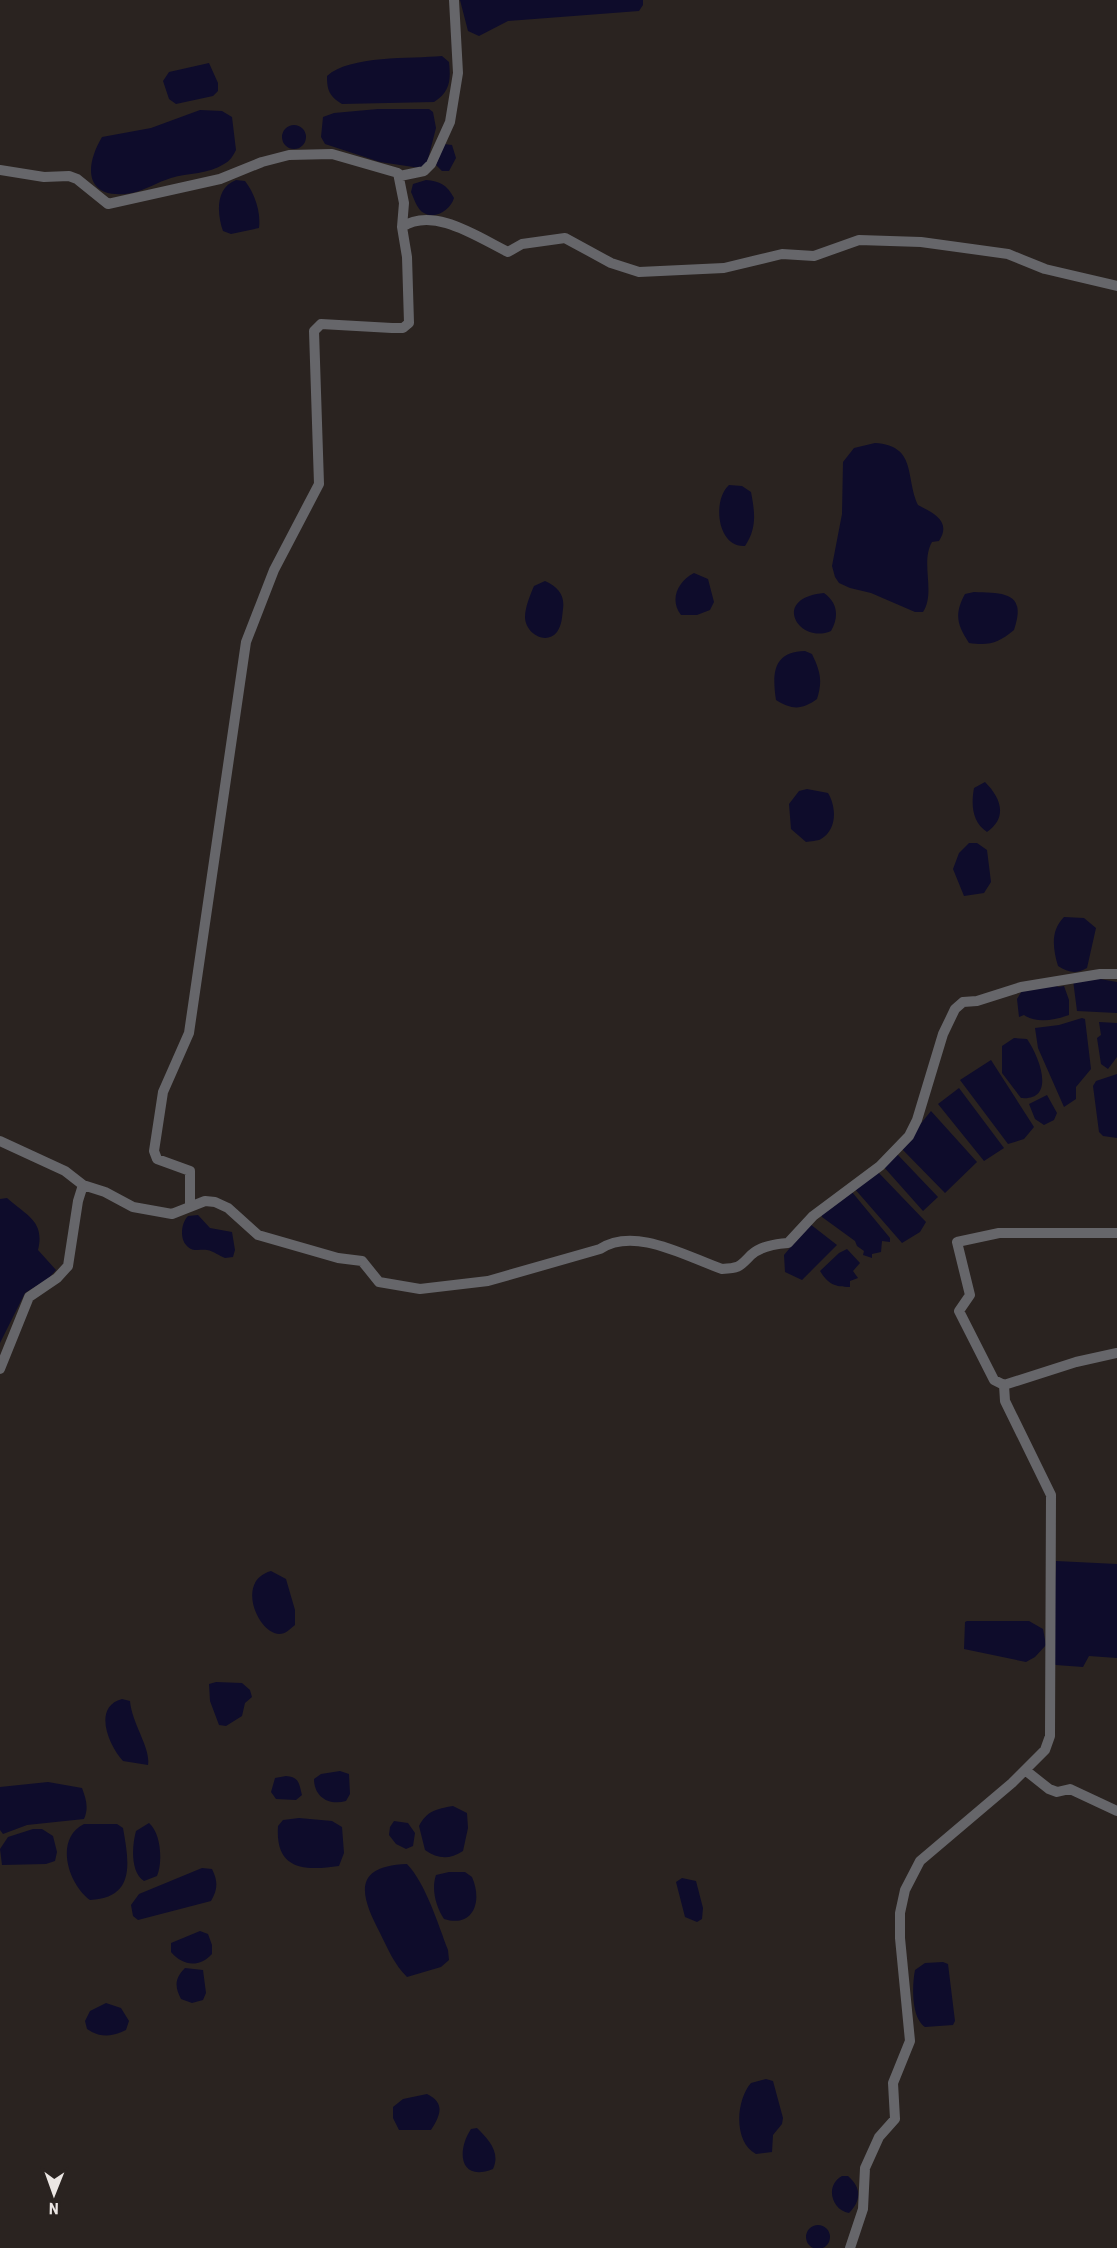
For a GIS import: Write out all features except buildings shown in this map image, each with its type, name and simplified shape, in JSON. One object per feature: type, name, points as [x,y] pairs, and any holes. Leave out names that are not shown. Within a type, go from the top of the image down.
[{"type":"street","points":[[400,176],[424,171],[431,164],[450,122],[458,73],[454,0]]},
{"type":"street","points":[[0,170],[44,177],[69,176],[77,179],[108,204],[220,179],[262,162],[289,155],[332,154],[398,173],[400,176],[404,203],[402,227],[407,257],[409,323],[403,328],[321,324],[314,331],[319,484],[274,570],[246,642],[189,1033],[163,1092],[155,1136],[156,1159],[190,1171],[190,1207]]},
{"type":"street","points":[[402,227],[414,221],[428,220],[460,228],[508,252],[522,244],[565,238],[611,263],[639,272],[724,268],[783,254],[814,256],[859,240],[921,242],[1008,255],[1045,269],[1117,286]]},
{"type":"street","points":[[0,1141],[65,1171],[83,1185],[144,1210],[172,1214],[205,1201],[215,1202],[228,1208],[258,1235],[338,1258],[362,1261],[379,1282],[420,1289],[506,1278],[600,1249],[611,1242],[655,1245],[722,1269],[741,1267],[751,1255],[769,1245],[788,1243],[813,1216],[880,1166],[909,1136],[917,1120],[943,1034],[955,1009],[963,1002],[1033,985],[1117,974]]},
{"type":"street","points":[[0,1369],[29,1297],[57,1278],[68,1266],[78,1201],[83,1185]]},
{"type":"street","points":[[1117,1233],[999,1233],[957,1242],[970,1295],[959,1311],[994,1380],[1004,1385],[1076,1362],[1117,1353]]},
{"type":"street","points":[[850,2248],[863,2209],[865,2168],[879,2137],[895,2119],[893,2083],[910,2041],[900,1938],[900,1913],[905,1890],[920,1861],[1025,1770],[1045,1750],[1050,1736],[1051,1495],[1005,1401],[1004,1385]]},
{"type":"street","points":[[1025,1770],[1049,1789],[1057,1792],[1070,1789],[1117,1811]]},
{"type":"shaded area","points":[[460,0],[643,0],[643,5],[639,11],[508,21],[479,36],[468,31]]},
{"type":"shaded area","points":[[442,56],[449,62],[449,80],[446,90],[434,102],[342,104],[328,89],[327,76],[350,64],[382,59]]},
{"type":"shaded area","points":[[209,63],[218,83],[218,91],[213,96],[176,104],[169,99],[163,81],[169,72]]},
{"type":"shaded area","points":[[378,109],[429,109],[433,112],[436,128],[427,163],[420,168],[380,162],[325,144],[321,137],[323,117],[334,113]]},
{"type":"shaded area","points":[[200,110],[222,111],[232,117],[236,150],[228,161],[212,170],[171,178],[132,193],[105,192],[97,187],[91,171],[92,160],[102,137],[151,128]]},
{"type":"shaded area","points":[[294,125],[303,128],[306,137],[303,146],[294,149],[285,146],[282,137],[285,128]]},
{"type":"shaded area","points":[[444,144],[452,145],[456,158],[449,171],[442,171],[436,165]]},
{"type":"shaded area","points":[[236,180],[245,181],[252,192],[257,203],[259,228],[231,234],[223,231],[219,202],[224,189]]},
{"type":"shaded area","points":[[426,180],[443,184],[454,198],[446,209],[438,214],[429,215],[422,211],[411,192],[413,184]]},
{"type":"shaded area","points":[[875,443],[888,445],[904,456],[918,505],[939,518],[942,523],[942,534],[939,541],[932,542],[927,559],[928,596],[923,612],[915,612],[871,593],[850,588],[839,583],[835,577],[832,566],[842,514],[843,462],[854,448]]},
{"type":"shaded area","points":[[729,485],[742,486],[751,492],[754,520],[752,533],[745,546],[736,545],[728,539],[720,522],[720,501]]},
{"type":"shaded area","points":[[694,573],[708,579],[714,602],[710,610],[697,615],[681,615],[676,603],[677,591],[688,576]]},
{"type":"shaded area","points":[[545,581],[560,592],[563,604],[559,629],[552,636],[542,638],[528,628],[525,617],[534,586]]},
{"type":"shaded area","points":[[974,592],[1003,594],[1010,597],[1017,608],[1014,630],[993,642],[969,643],[962,631],[958,614],[965,594]]},
{"type":"shaded area","points":[[824,593],[832,601],[836,610],[834,626],[831,631],[819,634],[809,632],[795,619],[794,611],[798,603],[807,597]]},
{"type":"shaded area","points":[[805,651],[812,654],[819,671],[820,686],[817,699],[802,707],[787,706],[776,700],[774,681],[777,666],[786,655]]},
{"type":"shaded area","points":[[985,782],[995,794],[1000,807],[998,820],[987,832],[978,823],[973,807],[974,788]]},
{"type":"shaded area","points":[[807,789],[828,793],[833,804],[834,817],[827,835],[820,840],[806,842],[791,829],[789,804],[799,791]]},
{"type":"shaded area","points":[[969,843],[977,843],[987,850],[991,882],[984,893],[964,896],[953,869],[959,853]]},
{"type":"shaded area","points":[[1064,917],[1084,918],[1096,928],[1087,968],[1079,971],[1068,971],[1058,966],[1056,960],[1054,947],[1056,928]]},
{"type":"shaded area","points":[[1100,979],[1117,982],[1117,1013],[1077,1011],[1073,980]]},
{"type":"shaded area","points":[[1056,984],[1058,987],[1064,986],[1069,1000],[1069,1015],[1046,1020],[1035,1020],[1024,1015],[1019,1017],[1017,999],[1023,989]]},
{"type":"shaded area","points":[[1085,1019],[1091,1069],[1076,1087],[1076,1099],[1064,1107],[1038,1048],[1035,1028],[1059,1025]]},
{"type":"shaded area","points":[[1099,1022],[1117,1023],[1117,1057],[1108,1069],[1101,1064],[1097,1038],[1101,1035]]},
{"type":"shaded area","points":[[1014,1038],[1027,1039],[1040,1066],[1042,1085],[1039,1092],[1032,1097],[1021,1098],[1002,1073],[1002,1046]]},
{"type":"shaded area","points":[[991,1060],[1034,1127],[1024,1139],[1008,1144],[960,1080]]},
{"type":"shaded area","points":[[1117,1074],[1117,1138],[1103,1136],[1099,1132],[1093,1086],[1096,1081]]},
{"type":"shaded area","points":[[959,1088],[1004,1148],[984,1161],[938,1104]]},
{"type":"shaded area","points":[[1047,1095],[1057,1113],[1054,1120],[1044,1125],[1035,1119],[1029,1104]]},
{"type":"shaded area","points":[[931,1111],[977,1162],[945,1193],[901,1148]]},
{"type":"shaded area","points":[[897,1154],[938,1197],[923,1211],[883,1166]]},
{"type":"shaded area","points":[[877,1171],[926,1222],[920,1232],[902,1243],[854,1188]]},
{"type":"shaded area","points":[[852,1192],[890,1238],[890,1242],[882,1241],[881,1252],[872,1254],[872,1258],[863,1255],[864,1251],[857,1246],[855,1241],[821,1214]]},
{"type":"shaded area","points":[[7,1198],[33,1220],[39,1232],[38,1250],[56,1270],[49,1278],[25,1293],[0,1343],[0,1199]]},
{"type":"shaded area","points":[[198,1215],[210,1228],[232,1232],[235,1250],[233,1257],[225,1258],[210,1251],[192,1249],[185,1244],[182,1236],[184,1223],[188,1216]]},
{"type":"shaded area","points":[[810,1224],[837,1245],[802,1280],[785,1272],[784,1255]]},
{"type":"shaded area","points":[[847,1249],[860,1263],[853,1271],[858,1278],[850,1281],[850,1287],[832,1284],[820,1271],[839,1253]]},
{"type":"shaded area","points":[[1056,1561],[1117,1564],[1117,1658],[1089,1656],[1083,1667],[1056,1665],[1051,1662]]},
{"type":"shaded area","points":[[271,1571],[286,1579],[295,1610],[295,1625],[281,1634],[271,1631],[264,1625],[254,1606],[252,1595],[254,1585],[260,1577]]},
{"type":"shaded area","points":[[1029,1621],[1043,1629],[1046,1645],[1035,1657],[1026,1662],[964,1649],[965,1622]]},
{"type":"shaded area","points":[[242,1683],[250,1690],[252,1697],[245,1703],[242,1716],[226,1726],[219,1725],[210,1701],[209,1684]]},
{"type":"shaded area","points":[[122,1699],[130,1701],[131,1710],[147,1751],[148,1765],[123,1761],[109,1737],[105,1718],[113,1703]]},
{"type":"shaded area","points":[[340,1771],[349,1774],[350,1794],[346,1801],[328,1801],[317,1791],[314,1779],[321,1774]]},
{"type":"shaded area","points":[[286,1776],[296,1779],[299,1784],[302,1795],[296,1800],[276,1799],[271,1792],[275,1778]]},
{"type":"shaded area","points":[[48,1782],[82,1788],[87,1807],[84,1819],[27,1825],[3,1834],[0,1830],[0,1787]]},
{"type":"shaded area","points":[[453,1806],[467,1813],[468,1828],[463,1851],[448,1857],[434,1855],[425,1850],[419,1826],[433,1811]]},
{"type":"shaded area","points":[[299,1818],[332,1821],[342,1827],[344,1853],[339,1866],[304,1867],[294,1864],[281,1852],[278,1826],[283,1820]]},
{"type":"shaded area","points":[[394,1821],[408,1823],[415,1833],[413,1846],[406,1849],[396,1844],[389,1835]]},
{"type":"shaded area","points":[[149,1823],[158,1840],[160,1863],[157,1876],[144,1881],[139,1877],[134,1865],[134,1843],[136,1831]]},
{"type":"shaded area","points":[[84,1824],[117,1824],[123,1828],[127,1853],[126,1876],[115,1893],[105,1898],[90,1900],[82,1893],[71,1873],[67,1850],[69,1840]]},
{"type":"shaded area","points":[[33,1829],[42,1829],[53,1836],[57,1852],[55,1861],[46,1864],[2,1865],[0,1849],[8,1837]]},
{"type":"shaded area","points":[[407,1864],[420,1882],[431,1905],[448,1950],[449,1960],[441,1967],[407,1977],[398,1967],[373,1919],[365,1895],[365,1885],[369,1877],[377,1870]]},
{"type":"shaded area","points":[[202,1868],[212,1869],[215,1877],[216,1889],[211,1901],[138,1920],[133,1916],[131,1905],[139,1894]]},
{"type":"shaded area","points":[[465,1872],[472,1877],[475,1886],[476,1904],[469,1916],[462,1920],[444,1919],[434,1892],[436,1875]]},
{"type":"shaded area","points":[[682,1878],[696,1881],[703,1908],[702,1919],[697,1922],[685,1917],[676,1882]]},
{"type":"shaded area","points":[[200,1931],[208,1934],[212,1945],[212,1954],[207,1959],[191,1964],[171,1952],[171,1943]]},
{"type":"shaded area","points":[[925,1963],[948,1964],[955,2021],[953,2025],[925,2027],[920,2023],[915,2009],[913,1984],[915,1970]]},
{"type":"shaded area","points":[[185,1968],[203,1970],[206,1993],[203,2000],[192,2003],[181,1999],[177,1983]]},
{"type":"shaded area","points":[[106,2003],[121,2008],[129,2021],[126,2030],[106,2035],[87,2029],[85,2021],[90,2011]]},
{"type":"shaded area","points":[[766,2079],[773,2081],[783,2118],[782,2124],[773,2135],[772,2152],[756,2154],[743,2140],[740,2131],[740,2110],[746,2090],[751,2083]]},
{"type":"shaded area","points":[[427,2094],[437,2101],[440,2110],[431,2130],[399,2130],[393,2118],[393,2107],[403,2099]]},
{"type":"shaded area","points":[[477,2128],[489,2141],[495,2157],[493,2169],[482,2172],[468,2168],[463,2155],[466,2138],[471,2129]]},
{"type":"shaded area","points":[[842,2176],[848,2176],[852,2180],[858,2194],[856,2203],[849,2213],[838,2207],[832,2197],[833,2185]]},
{"type":"shaded area","points":[[818,2225],[827,2228],[830,2237],[827,2246],[818,2249],[809,2246],[806,2237],[809,2228]]}]
